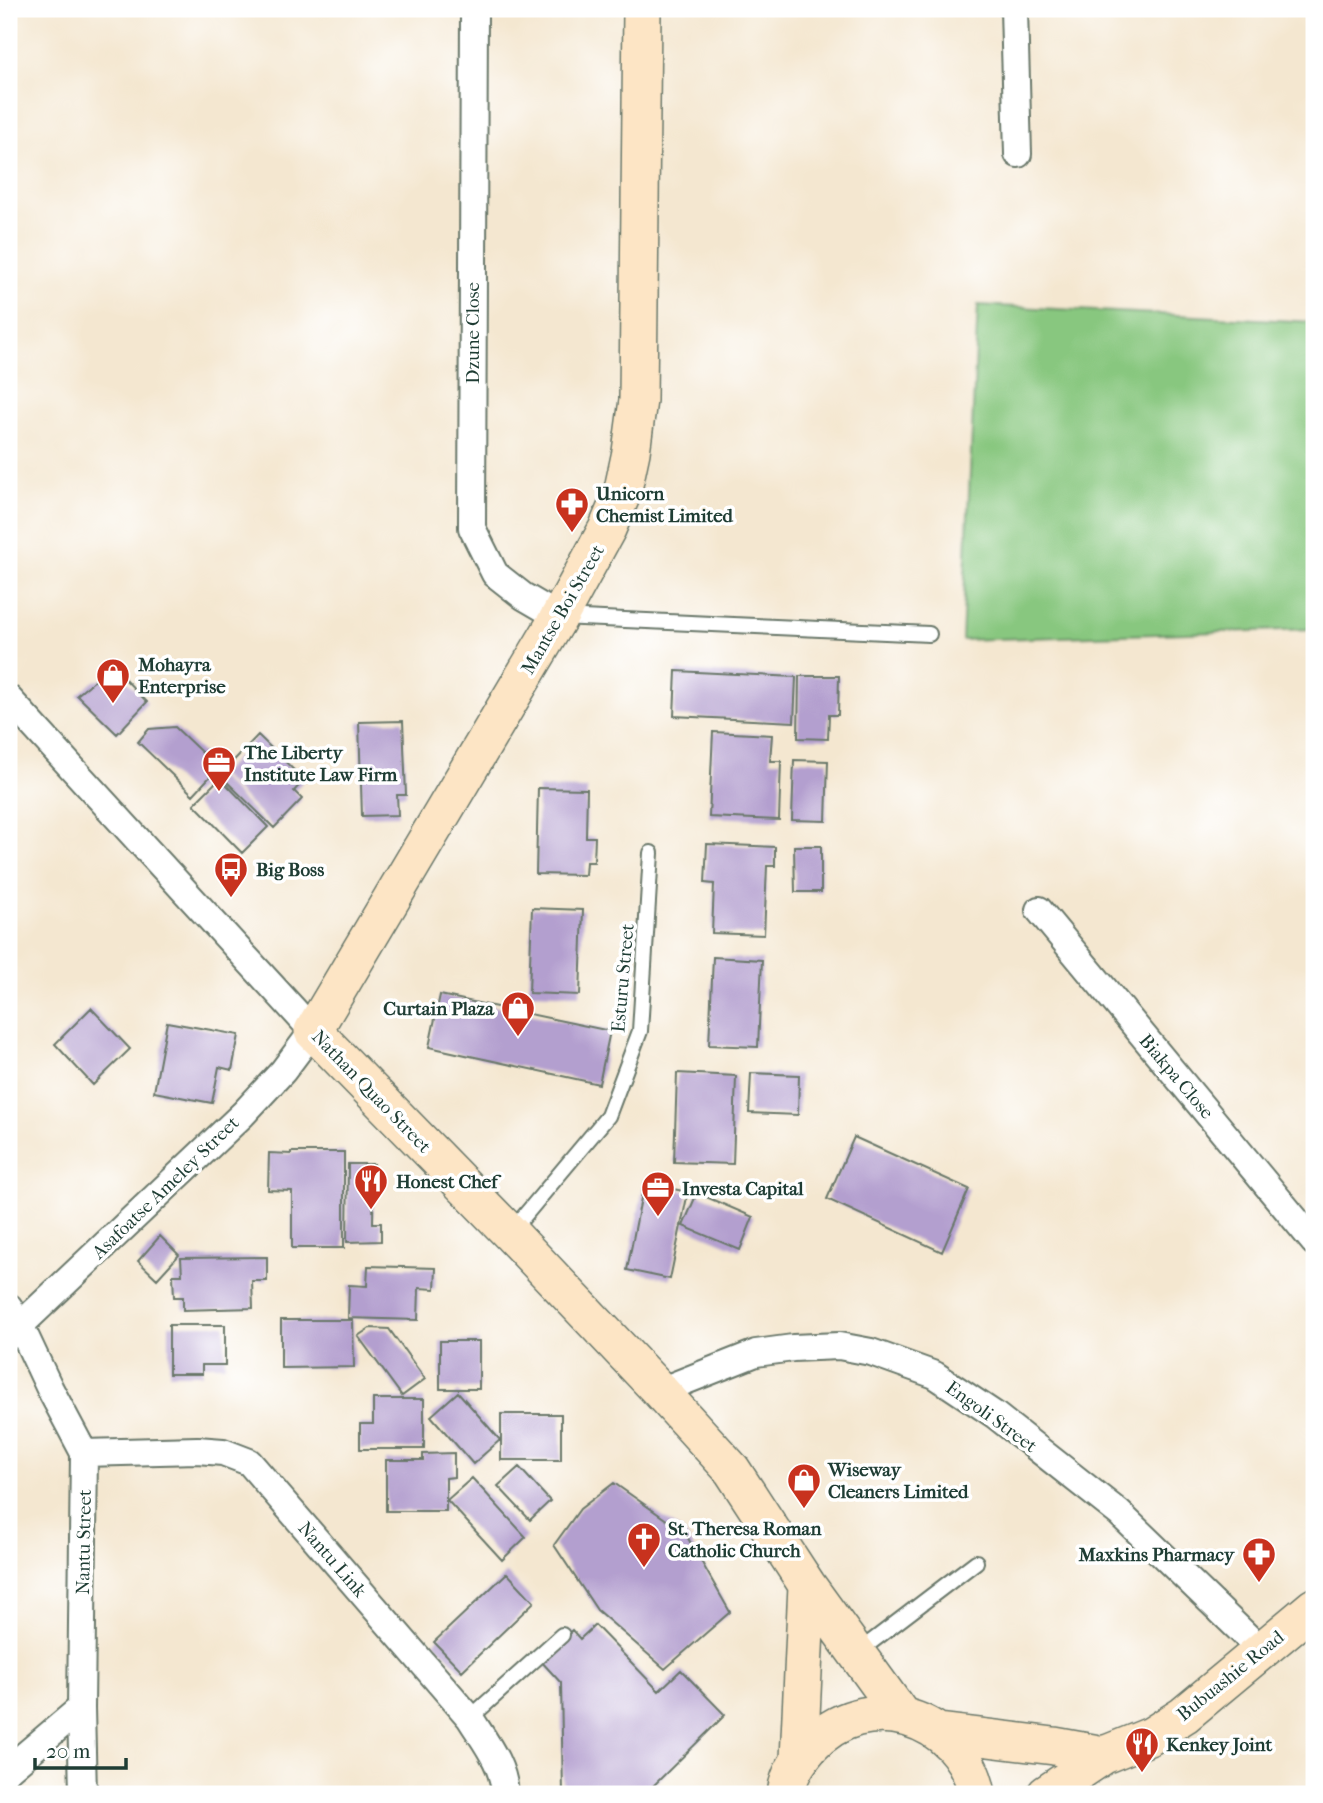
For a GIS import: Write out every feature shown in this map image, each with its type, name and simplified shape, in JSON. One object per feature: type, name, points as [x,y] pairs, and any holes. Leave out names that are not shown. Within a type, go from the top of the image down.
[{"type":"street","name":"Dzune Close","points":[[474,9],[472,528],[495,575],[523,596],[559,617]]},
{"type":"street","name":"Mantse Boi Street","points":[[313,1031],[559,617],[607,530],[622,494],[638,400],[642,9]]},
{"type":"street","points":[[1014,9],[1018,154]]},
{"type":"street","name":"Nathan Quao Street","points":[[9,699],[313,1031],[510,1233],[732,1470],[807,1585],[902,1716]]},
{"type":"street","name":"Biakpa Close","points":[[1040,910],[1314,1242]]},
{"type":"street","name":"Asafoatse Ameley Street","points":[[13,1323],[243,1114],[284,1071],[313,1031]]},
{"type":"street","name":"Nantu Street","points":[[13,1323],[84,1453],[80,1708],[83,1794]]},
{"type":"street","name":"Engoli Street","points":[[660,1391],[756,1353],[804,1348],[839,1346],[871,1352],[934,1375],[995,1415],[1119,1513],[1262,1651]]},
{"type":"street","name":"Nantu Link","points":[[84,1453],[197,1450],[223,1452],[249,1462],[470,1718],[498,1762],[505,1783],[505,1794]]},
{"type":"street","points":[[788,1784],[807,1585]]},
{"type":"street","name":"Bubuashie Road","points":[[1046,1794],[1104,1755],[1151,1736],[1184,1715],[1314,1606]]},
{"type":"street","points":[[9,1769],[80,1708]]},
{"type":"street","points":[[788,1784],[818,1737],[844,1721],[872,1714],[902,1716],[939,1732],[960,1753],[974,1780],[977,1794]]},
{"type":"street","points":[[939,1732],[1104,1755]]},
{"type":"lane","points":[[559,617],[929,634]]},
{"type":"lane","name":"Esturu Street","points":[[510,1233],[608,1116],[640,1031],[651,853]]},
{"type":"lane","points":[[857,1653],[976,1562]]},
{"type":"lane","points":[[470,1718],[562,1635]]},
{"type":"green space","points":[[978,305],[1314,322],[1314,629],[962,640]]},
{"type":"building","points":[[676,671],[796,677],[794,722],[674,716]]},
{"type":"building","points":[[122,676],[147,702],[117,734],[77,695],[94,681]]},
{"type":"building","points":[[799,676],[839,676],[838,715],[829,715],[828,739],[798,738]]},
{"type":"building","points":[[403,721],[406,795],[397,795],[398,815],[362,816],[359,722]]},
{"type":"building","points":[[175,727],[218,768],[193,795],[138,742],[149,729]]},
{"type":"building","points":[[713,732],[772,735],[770,761],[781,761],[779,820],[709,817]]},
{"type":"building","points":[[258,735],[304,780],[294,791],[302,799],[274,828],[220,775]]},
{"type":"building","points":[[794,760],[828,761],[826,821],[792,820]]},
{"type":"building","points":[[220,778],[268,827],[242,853],[194,804]]},
{"type":"building","points":[[538,788],[587,789],[586,837],[595,837],[594,862],[586,862],[585,875],[536,874]]},
{"type":"building","points":[[707,844],[775,847],[775,866],[767,866],[764,935],[712,933],[714,884],[705,883]]},
{"type":"building","points":[[794,846],[821,846],[821,892],[795,892]]},
{"type":"building","points":[[532,908],[583,910],[580,995],[529,993]]},
{"type":"building","points":[[713,957],[762,960],[758,1047],[709,1045]]},
{"type":"building","points":[[440,995],[610,1031],[599,1084],[429,1047]]},
{"type":"building","points":[[91,1008],[130,1049],[93,1085],[55,1044]]},
{"type":"building","points":[[167,1022],[239,1035],[232,1070],[219,1067],[212,1103],[154,1092]]},
{"type":"building","points":[[677,1073],[736,1076],[733,1164],[674,1162]]},
{"type":"building","points":[[751,1073],[799,1075],[798,1115],[749,1113]]},
{"type":"building","points":[[854,1137],[969,1189],[942,1252],[827,1199]]},
{"type":"building","points":[[344,1152],[344,1248],[292,1248],[292,1191],[268,1190],[269,1153]]},
{"type":"building","points":[[348,1164],[374,1164],[373,1223],[381,1223],[381,1241],[347,1242]]},
{"type":"building","points":[[644,1183],[688,1192],[670,1279],[627,1270]]},
{"type":"building","points":[[697,1193],[753,1217],[740,1250],[683,1226]]},
{"type":"building","points":[[160,1236],[179,1255],[157,1279],[138,1261]]},
{"type":"building","points":[[267,1257],[267,1281],[252,1281],[253,1308],[183,1310],[183,1297],[174,1297],[173,1275],[182,1275],[181,1258]]},
{"type":"building","points":[[368,1266],[436,1268],[435,1289],[419,1288],[418,1320],[348,1318],[349,1285],[367,1286]]},
{"type":"building","points":[[281,1320],[353,1320],[354,1367],[281,1368]]},
{"type":"building","points":[[169,1325],[225,1325],[225,1365],[202,1365],[202,1374],[169,1374]]},
{"type":"building","points":[[370,1328],[389,1329],[425,1379],[402,1396],[358,1336]]},
{"type":"building","points":[[440,1341],[479,1341],[479,1389],[440,1389]]},
{"type":"building","points":[[458,1392],[500,1440],[473,1464],[431,1416]]},
{"type":"building","points":[[373,1399],[424,1399],[424,1449],[360,1449],[360,1424],[373,1424]]},
{"type":"building","points":[[501,1414],[561,1414],[561,1460],[501,1460]]},
{"type":"building","points":[[454,1453],[454,1477],[446,1478],[446,1511],[386,1511],[386,1460],[423,1460],[423,1454]]},
{"type":"building","points":[[519,1467],[550,1501],[530,1520],[498,1486]]},
{"type":"building","points":[[472,1478],[526,1537],[502,1560],[447,1500]]},
{"type":"building","points":[[614,1483],[685,1533],[730,1612],[665,1669],[597,1610],[554,1545],[580,1509]]},
{"type":"building","points":[[507,1573],[534,1602],[462,1671],[434,1642]]},
{"type":"building","points":[[595,1625],[659,1691],[681,1670],[725,1715],[645,1794],[563,1794],[561,1683],[540,1660],[572,1630],[580,1639]]},
{"type":"place","name":"Unicorn Chemist Limited","points":[[572,534]]},
{"type":"place","name":"Mohayra Enterprise","points":[[113,705]]},
{"type":"place","name":"The Liberty Institute Law Firm","points":[[219,793]]},
{"type":"place","name":"Big Boss","points":[[231,899]]},
{"type":"place","name":"Curtain Plaza","points":[[518,1038]]},
{"type":"place","name":"Honest Chef","points":[[371,1211]]},
{"type":"place","name":"Investa Capital","points":[[658,1218]]},
{"type":"place","name":"Wiseway Cleaners Limited","points":[[804,1510]]},
{"type":"place","name":"St. Theresa Roman Catholic Church","points":[[644,1569]]},
{"type":"place","name":"Maxkins Pharmacy","points":[[1259,1584]]},
{"type":"place","name":"Kenkey Joint","points":[[1142,1774]]}]
